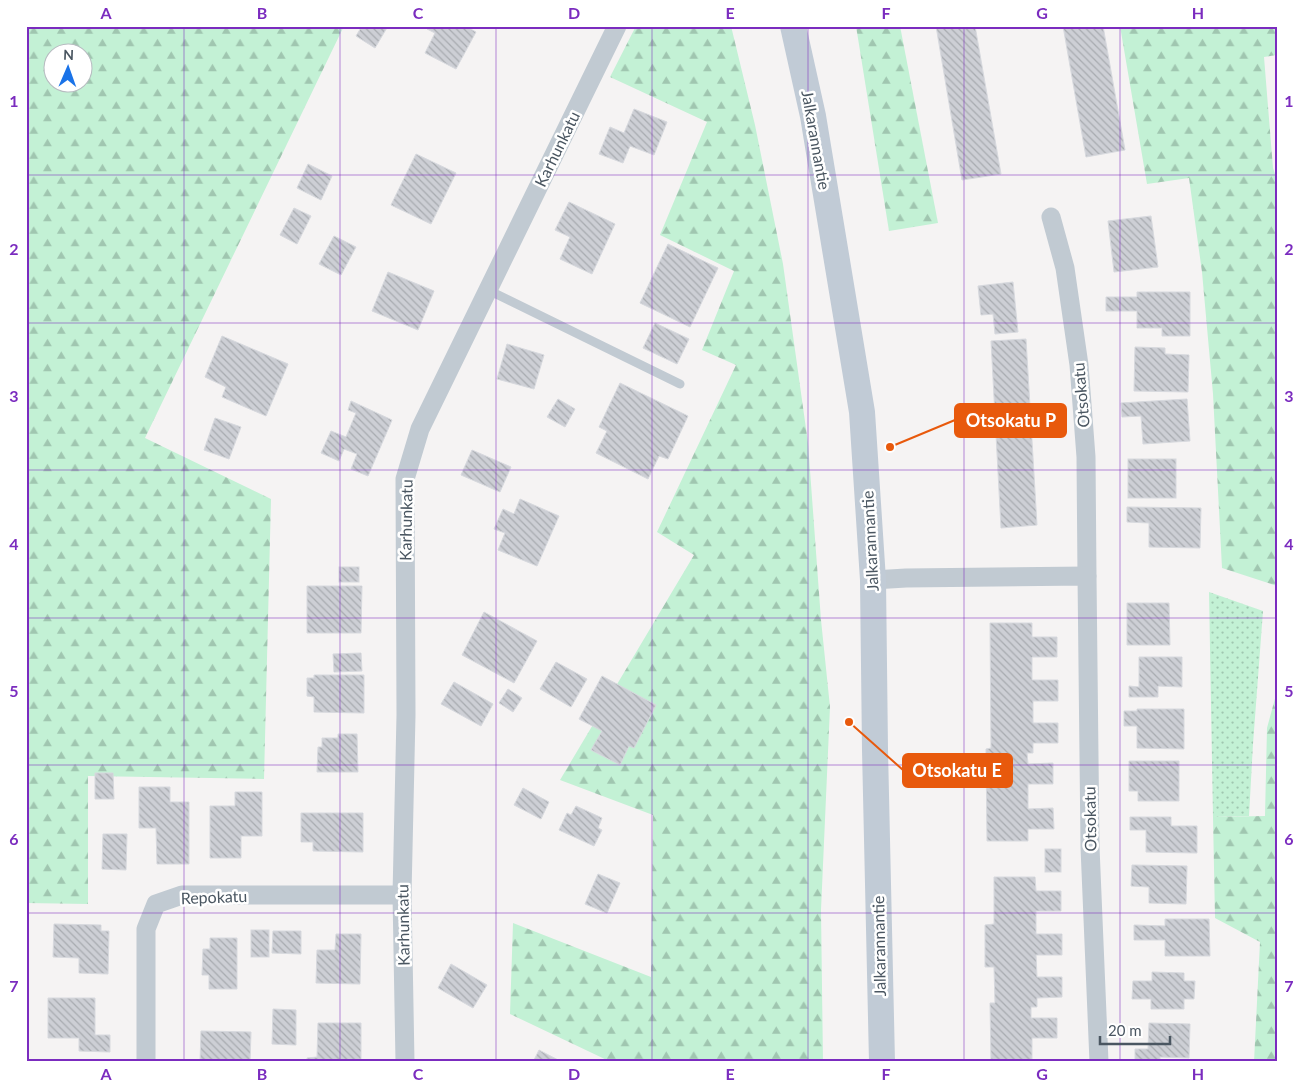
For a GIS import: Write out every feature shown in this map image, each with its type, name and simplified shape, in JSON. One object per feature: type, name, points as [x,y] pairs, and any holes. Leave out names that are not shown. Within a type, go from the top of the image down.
[{"type":"main road","name":"Jalkarannantie","points":[[793,26],[813,116],[862,412],[873,580],[882,1062]]},
{"type":"street","name":"Karhunkatu","points":[[405,1062],[402,895],[406,715],[405,479],[420,429],[617,26]]},
{"type":"street","name":"Otsokatu","points":[[1051,217],[1065,268],[1079,365],[1086,456],[1090,847],[1099,1062]]},
{"type":"street","points":[[873,580],[1087,576]]},
{"type":"street","name":"Repokatu","points":[[146,1062],[146,929],[156,904],[182,895],[402,895]]},
{"type":"lane","points":[[488,290],[680,384]]},
{"type":"green space","points":[[26,26],[344,26],[145,438],[271,499],[264,779],[88,776],[88,904],[26,903]]},
{"type":"green space","points":[[636,26],[731,26],[755,125],[783,264],[808,443],[821,620],[830,707],[821,910],[823,1062],[611,1062],[510,1014],[513,923],[651,977],[653,815],[560,780],[694,555],[657,532],[736,365],[702,350],[734,271],[660,235],[707,122],[610,77]]},
{"type":"green space","points":[[856,26],[900,26],[938,223],[889,231]]},
{"type":"green space","points":[[1120,26],[1277,26],[1277,55],[1264,57],[1273,168],[1277,180],[1277,586],[1222,568],[1213,394],[1202,272],[1189,178],[1147,184]]},
{"type":"green space","points":[[1209,592],[1263,611],[1249,816],[1213,817]]},
{"type":"green space","points":[[1277,691],[1277,1062],[1254,1062],[1260,942],[1215,918],[1213,817],[1265,816],[1267,728]]},
{"type":"building","points":[[362,26],[388,26],[375,48],[356,36]]},
{"type":"building","points":[[429,26],[465,26],[476,32],[456,69],[425,53],[435,33],[427,29]]},
{"type":"building","points":[[936,26],[975,26],[1001,174],[962,180]]},
{"type":"building","points":[[1063,26],[1103,26],[1125,150],[1086,157]]},
{"type":"building","points":[[634,109],[667,122],[654,155],[630,146],[623,163],[599,154],[610,127],[624,133]]},
{"type":"building","points":[[416,154],[456,173],[431,224],[391,205]]},
{"type":"building","points":[[308,164],[332,176],[321,200],[297,188]]},
{"type":"building","points":[[569,202],[615,224],[592,274],[560,259],[570,237],[555,230]]},
{"type":"building","points":[[294,208],[311,216],[297,244],[280,235]]},
{"type":"building","points":[[1151,216],[1158,267],[1114,272],[1108,221]]},
{"type":"building","points":[[334,236],[356,247],[341,275],[319,264]]},
{"type":"building","points":[[668,244],[718,268],[690,327],[640,303]]},
{"type":"building","points":[[388,272],[434,291],[418,330],[372,311]]},
{"type":"building","points":[[1013,282],[1018,332],[995,334],[993,314],[981,315],[978,286]]},
{"type":"building","points":[[1137,292],[1190,292],[1190,336],[1162,336],[1162,328],[1137,328],[1137,311],[1106,311],[1106,297],[1137,297]]},
{"type":"building","points":[[655,323],[689,339],[677,364],[643,348]]},
{"type":"building","points":[[222,336],[288,364],[266,416],[222,397],[226,387],[205,377]]},
{"type":"building","points":[[1026,339],[1037,525],[1001,528],[991,341]]},
{"type":"building","points":[[507,344],[544,355],[534,389],[497,379]]},
{"type":"building","points":[[1135,347],[1165,348],[1165,354],[1189,355],[1188,392],[1134,391]]},
{"type":"building","points":[[620,383],[688,416],[668,459],[659,456],[648,479],[596,453],[607,431],[599,427]]},
{"type":"building","points":[[558,399],[575,409],[565,427],[547,417]]},
{"type":"building","points":[[1187,399],[1190,441],[1143,444],[1141,416],[1122,417],[1121,403]]},
{"type":"building","points":[[351,401],[392,420],[368,476],[351,469],[357,454],[344,449],[339,461],[321,453],[331,431],[346,437],[356,413],[348,410]]},
{"type":"building","points":[[215,418],[241,427],[229,459],[204,450]]},
{"type":"building","points":[[472,450],[511,467],[500,492],[461,475]]},
{"type":"building","points":[[1128,459],[1176,459],[1176,498],[1128,498]]},
{"type":"building","points":[[520,499],[559,516],[537,566],[498,550],[505,533],[494,529],[503,509],[514,514]]},
{"type":"building","points":[[1127,507],[1201,508],[1200,548],[1149,547],[1149,523],[1127,522]]},
{"type":"building","points":[[339,567],[359,567],[359,582],[339,582]]},
{"type":"building","points":[[307,586],[362,586],[361,633],[307,633]]},
{"type":"building","points":[[1127,603],[1169,603],[1170,645],[1127,645]]},
{"type":"building","points":[[484,612],[537,641],[514,683],[462,655]]},
{"type":"building","points":[[990,623],[1032,623],[1032,637],[1057,637],[1057,657],[1032,657],[1032,680],[1058,680],[1058,701],[1033,701],[1033,723],[1058,723],[1058,743],[1033,743],[1033,753],[1027,753],[1028,764],[1053,763],[1053,784],[1028,784],[1028,809],[1053,808],[1054,829],[1028,829],[1028,841],[987,841],[986,749],[991,748]]},
{"type":"building","points":[[361,653],[362,671],[334,672],[333,654]]},
{"type":"building","points":[[1139,657],[1182,657],[1182,687],[1158,686],[1158,697],[1129,697],[1129,686],[1139,687]]},
{"type":"building","points":[[556,662],[587,679],[571,707],[540,689]]},
{"type":"building","points":[[314,675],[364,675],[364,713],[314,712],[314,697],[307,696],[307,678],[314,678]]},
{"type":"building","points":[[602,676],[656,705],[634,748],[629,746],[620,765],[591,750],[602,731],[579,719]]},
{"type":"building","points":[[454,682],[493,704],[481,726],[441,704]]},
{"type":"building","points":[[508,689],[522,698],[513,712],[499,703]]},
{"type":"building","points":[[1137,709],[1184,709],[1184,749],[1137,748],[1137,726],[1124,726],[1124,711],[1137,711]]},
{"type":"building","points":[[338,734],[357,734],[358,772],[317,772],[318,747],[322,747],[322,738],[338,738]]},
{"type":"building","points":[[1129,761],[1179,761],[1179,801],[1138,801],[1138,791],[1129,791]]},
{"type":"building","points":[[95,773],[113,773],[114,799],[95,799]]},
{"type":"building","points":[[139,787],[170,787],[170,802],[189,802],[189,864],[157,864],[156,828],[139,828]]},
{"type":"building","points":[[523,788],[549,802],[541,819],[514,805]]},
{"type":"building","points":[[235,792],[262,792],[262,836],[241,836],[241,858],[210,858],[210,806],[235,806]]},
{"type":"building","points":[[576,806],[602,818],[598,828],[602,830],[594,846],[559,830],[567,813],[571,815]]},
{"type":"building","points":[[301,813],[363,813],[363,852],[313,851],[313,842],[301,842]]},
{"type":"building","points":[[1130,817],[1171,817],[1171,826],[1197,826],[1197,853],[1146,852],[1146,830],[1130,830]]},
{"type":"building","points":[[103,834],[127,834],[126,870],[102,869]]},
{"type":"building","points":[[1045,849],[1061,849],[1061,872],[1045,872]]},
{"type":"building","points":[[1132,865],[1187,866],[1186,904],[1149,903],[1149,887],[1131,886]]},
{"type":"building","points":[[598,874],[620,883],[607,913],[585,904]]},
{"type":"building","points":[[994,877],[1035,877],[1036,891],[1061,891],[1061,911],[1036,911],[1036,934],[1062,934],[1062,955],[1036,955],[1037,977],[1062,977],[1062,997],[1037,998],[1037,1007],[1031,1007],[1031,1018],[1057,1018],[1057,1038],[1032,1038],[1032,1062],[991,1062],[990,1003],[995,1003],[994,967],[985,967],[985,925],[994,924]]},
{"type":"building","points":[[1165,919],[1209,919],[1210,956],[1165,956],[1165,940],[1134,940],[1134,925],[1165,926]]},
{"type":"building","points":[[54,924],[101,925],[101,931],[109,931],[108,974],[79,973],[79,958],[53,957]]},
{"type":"building","points":[[251,930],[269,930],[269,957],[251,957]]},
{"type":"building","points":[[273,931],[301,931],[301,954],[272,953]]},
{"type":"building","points":[[336,934],[361,934],[360,984],[316,983],[317,950],[335,950]]},
{"type":"building","points":[[210,938],[237,938],[237,989],[209,989],[209,975],[202,975],[203,949],[210,949]]},
{"type":"building","points":[[451,964],[487,985],[473,1008],[438,988]]},
{"type":"building","points":[[1152,972],[1184,973],[1184,981],[1195,981],[1194,999],[1184,999],[1184,1009],[1151,1009],[1151,999],[1132,999],[1133,981],[1152,981]]},
{"type":"building","points":[[48,998],[95,998],[95,1035],[110,1035],[110,1052],[79,1051],[79,1038],[48,1038]]},
{"type":"building","points":[[273,1009],[296,1010],[296,1045],[272,1044]]},
{"type":"building","points":[[318,1023],[361,1023],[361,1062],[307,1062],[307,1058],[317,1057]]},
{"type":"building","points":[[1149,1023],[1190,1024],[1189,1058],[1160,1057],[1160,1062],[1135,1062],[1135,1049],[1148,1049]]},
{"type":"building","points":[[201,1031],[251,1032],[250,1062],[200,1062]]},
{"type":"building","points":[[539,1050],[562,1062],[533,1062]]},
{"type":"place","name":"Otsokatu P","points":[[890,447]]},
{"type":"place","name":"Otsokatu E","points":[[849,722]]}]
